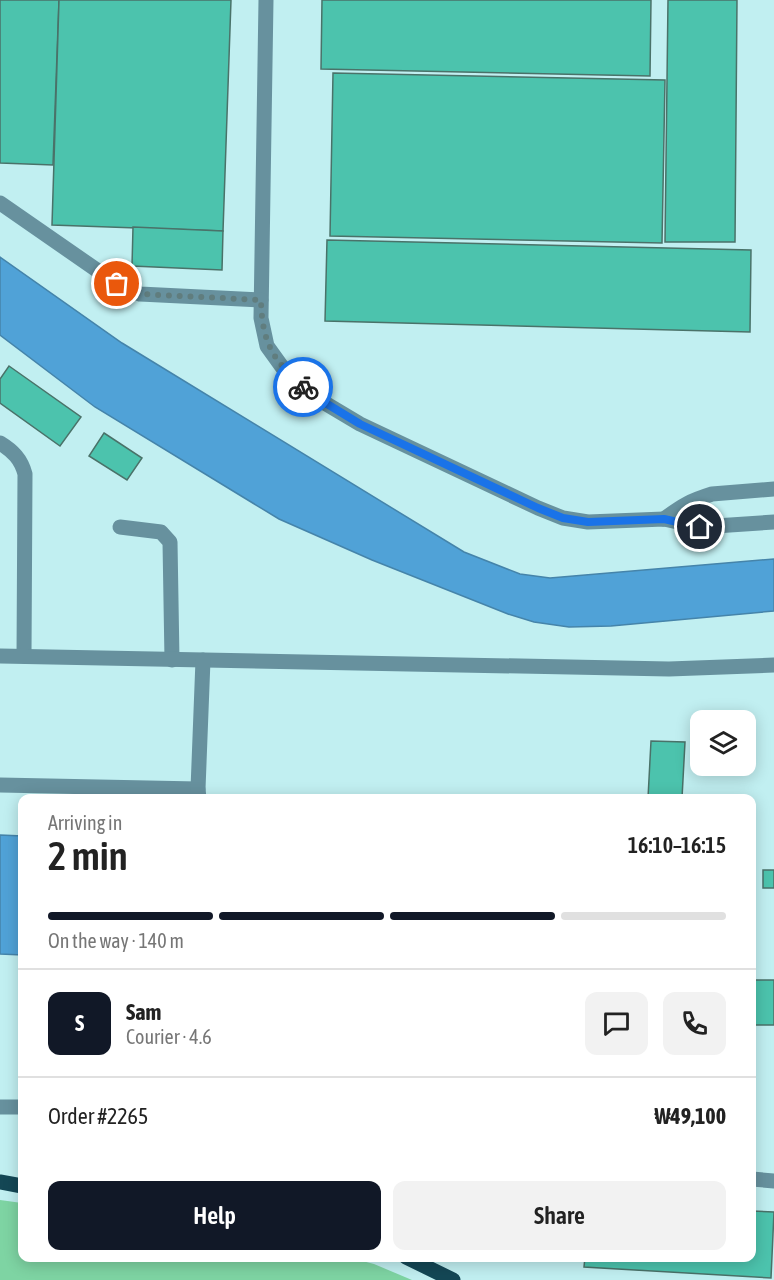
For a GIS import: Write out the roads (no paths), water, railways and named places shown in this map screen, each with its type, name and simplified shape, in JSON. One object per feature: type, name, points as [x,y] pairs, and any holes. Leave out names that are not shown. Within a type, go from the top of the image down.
[{"type":"main road","points":[[0,1182],[18,1185]]},
{"type":"main road","points":[[416,1262],[453,1280]]},
{"type":"street","points":[[266,0],[261,318],[267,345],[285,371],[314,396],[360,424],[563,518],[588,522],[664,519],[700,527],[774,522]]},
{"type":"street","points":[[0,203],[132,292],[261,300]]},
{"type":"street","points":[[0,443],[9,448],[22,462],[25,474],[24,656]]},
{"type":"street","points":[[664,519],[688,502],[712,494],[774,489]]},
{"type":"street","points":[[120,527],[161,532],[170,542],[172,660]]},
{"type":"street","points":[[0,656],[658,669],[774,665]]},
{"type":"street","points":[[0,784],[199,794],[203,660]]},
{"type":"street","points":[[0,1107],[18,1107]]},
{"type":"street","points":[[756,1179],[774,1181]]},
{"type":"water","points":[[0,257],[122,343],[464,552],[520,574],[550,578],[774,559],[774,611],[611,626],[569,627],[534,622],[508,614],[372,560],[279,519],[95,407],[0,335]]},
{"type":"water","points":[[0,835],[18,836],[18,955],[0,954]]}]
